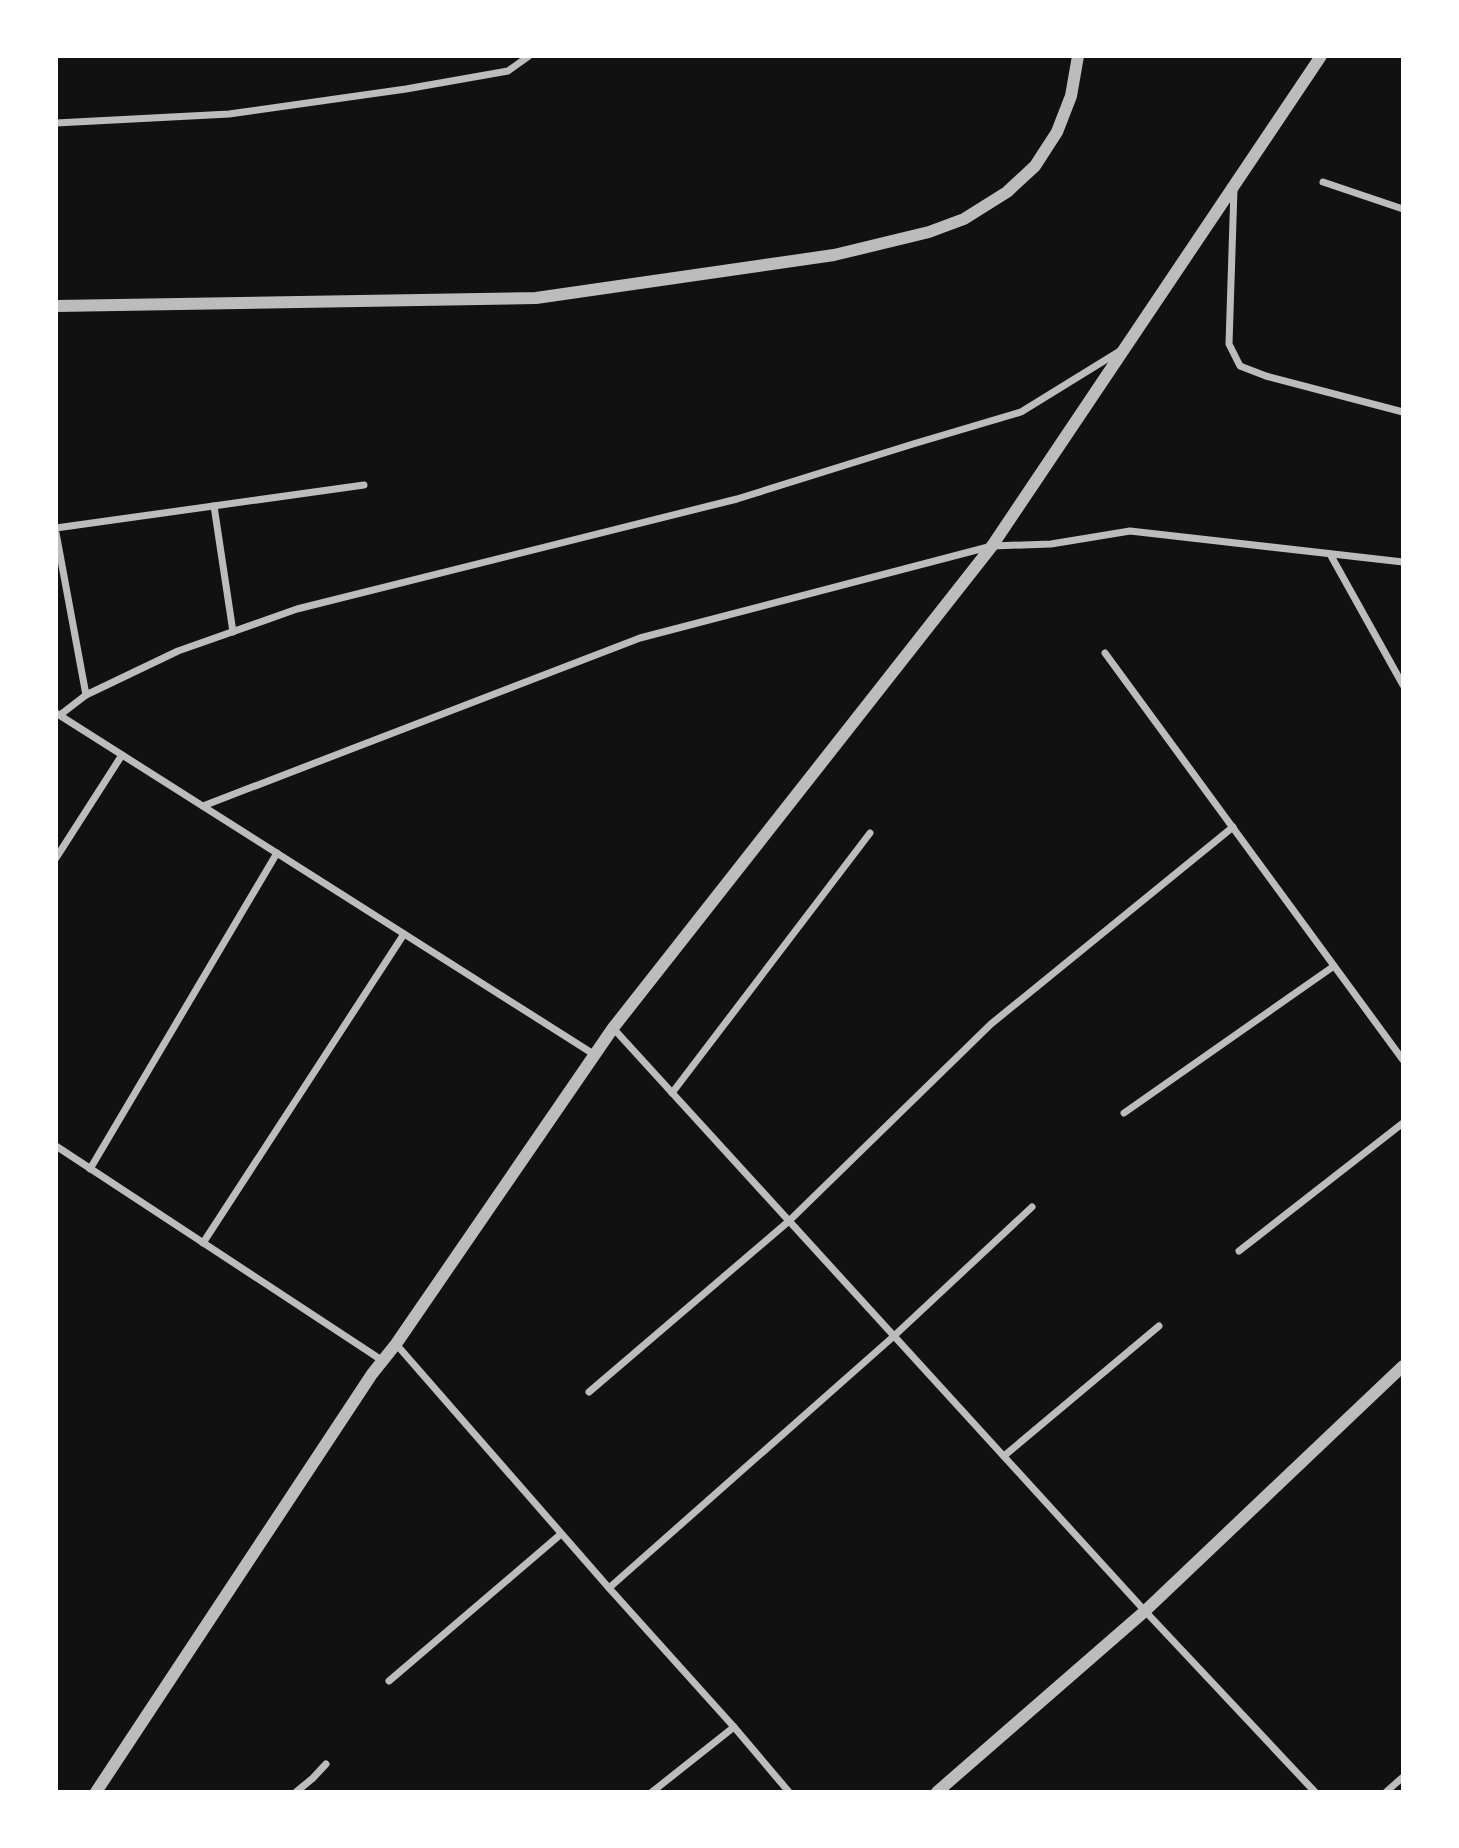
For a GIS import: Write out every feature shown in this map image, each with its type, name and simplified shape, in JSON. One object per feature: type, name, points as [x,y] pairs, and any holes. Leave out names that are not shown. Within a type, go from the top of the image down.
[{"type":"street","points":[[56,123],[229,114],[406,89],[508,71],[529,56]]},
{"type":"street","points":[[56,306],[536,298],[834,255],[902,239],[964,219],[1007,192],[1035,166],[1057,132],[1070,96],[1078,56]]},
{"type":"street","points":[[96,1792],[372,1374],[396,1344],[613,1028],[992,546],[1321,56]]},
{"type":"street","points":[[1323,182],[1403,209]]},
{"type":"street","points":[[1234,185],[1229,344],[1240,366],[1266,376],[1403,412]]},
{"type":"street","points":[[595,1055],[58,714],[86,695],[178,652],[297,609],[737,499],[1021,412],[1124,349]]},
{"type":"street","points":[[86,695],[56,531],[364,485]]},
{"type":"street","points":[[214,506],[233,632]]},
{"type":"street","points":[[203,806],[640,638],[992,546],[1051,544],[1130,531],[1403,562]]},
{"type":"street","points":[[1329,554],[1403,685]]},
{"type":"street","points":[[1105,653],[1403,1060]]},
{"type":"street","points":[[56,858],[122,755]]},
{"type":"street","points":[[589,1392],[789,1221],[991,1024],[1233,827]]},
{"type":"street","points":[[672,1093],[870,833]]},
{"type":"street","points":[[90,1169],[277,853]]},
{"type":"street","points":[[203,1243],[404,934]]},
{"type":"street","points":[[1124,1113],[1335,966]]},
{"type":"street","points":[[613,1028],[1145,1611],[1315,1792]]},
{"type":"street","points":[[1239,1251],[1403,1123]]},
{"type":"street","points":[[56,1146],[383,1361]]},
{"type":"street","points":[[609,1588],[894,1336],[1032,1207]]},
{"type":"street","points":[[1004,1456],[1159,1326]]},
{"type":"street","points":[[396,1344],[789,1792]]},
{"type":"street","points":[[937,1792],[1145,1611],[1403,1366]]},
{"type":"street","points":[[389,1681],[561,1534]]},
{"type":"street","points":[[652,1792],[734,1727]]},
{"type":"street","points":[[296,1792],[326,1764]]},
{"type":"street","points":[[1387,1792],[1403,1777]]}]
